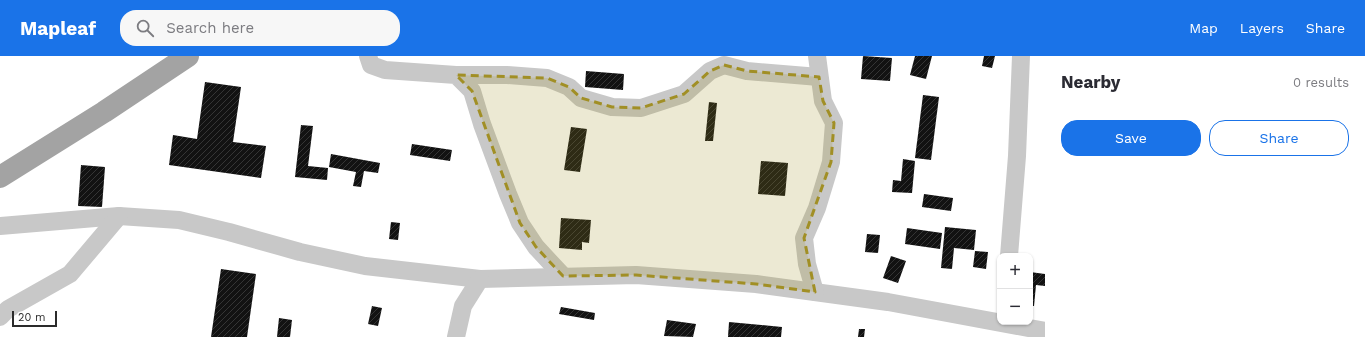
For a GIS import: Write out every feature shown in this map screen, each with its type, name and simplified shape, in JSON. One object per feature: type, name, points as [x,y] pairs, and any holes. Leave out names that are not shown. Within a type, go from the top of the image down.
[{"type":"main road","points":[[0,177],[104,112],[188,56]]},
{"type":"street","points":[[368,56],[371,65],[384,70],[456,75],[507,75],[547,78],[568,87],[581,98],[612,107],[641,108],[684,94],[710,71],[724,65],[746,71],[819,77]]},
{"type":"street","points":[[816,292],[807,264],[804,238],[817,208],[831,162],[834,123],[823,101],[817,56]]},
{"type":"street","points":[[1010,253],[1021,56]]},
{"type":"street","points":[[456,75],[472,91],[484,131],[520,223],[536,246],[563,276]]},
{"type":"street","points":[[0,226],[119,216],[179,220],[230,232],[300,252],[365,266],[480,279],[636,275],[756,284],[888,302],[1005,327],[1045,331]]},
{"type":"street","points":[[0,317],[8,309],[70,274],[119,216]]},
{"type":"street","points":[[456,337],[463,306],[480,279]]},
{"type":"highlighted area","points":[[724,65],[747,71],[819,77],[823,101],[834,123],[831,162],[804,238],[815,292],[756,284],[636,275],[563,276],[536,247],[520,223],[472,91],[456,75],[547,78],[569,87],[581,98],[612,107],[641,108],[684,94],[710,71]]},
{"type":"building","points":[[863,56],[892,58],[890,81],[861,79]]},
{"type":"building","points":[[915,56],[932,56],[926,79],[910,75]]},
{"type":"building","points":[[984,56],[995,56],[992,68],[982,66]]},
{"type":"building","points":[[586,71],[624,74],[623,90],[585,87]]},
{"type":"building","points":[[205,82],[241,87],[233,142],[266,146],[261,178],[169,165],[173,135],[197,139]]},
{"type":"building","points":[[923,95],[939,97],[931,160],[915,158]]},
{"type":"building","points":[[709,102],[717,103],[713,141],[705,141]]},
{"type":"building","points":[[301,125],[313,126],[308,166],[328,168],[327,180],[295,177]]},
{"type":"building","points":[[571,127],[587,129],[580,172],[564,170]]},
{"type":"building","points":[[412,144],[452,150],[450,161],[410,155]]},
{"type":"building","points":[[331,154],[380,163],[378,173],[364,171],[361,187],[353,186],[356,172],[329,167]]},
{"type":"building","points":[[903,159],[915,161],[912,193],[892,192],[893,180],[901,181]]},
{"type":"building","points":[[761,161],[788,163],[785,196],[758,194]]},
{"type":"building","points":[[81,165],[105,167],[102,207],[78,206]]},
{"type":"building","points":[[924,194],[953,198],[951,211],[922,207]]},
{"type":"building","points":[[561,218],[591,220],[589,243],[582,242],[582,250],[559,248]]},
{"type":"building","points":[[391,222],[400,223],[398,240],[389,239]]},
{"type":"building","points":[[945,227],[976,230],[974,250],[954,248],[952,269],[941,268]]},
{"type":"building","points":[[907,228],[942,233],[940,249],[905,244]]},
{"type":"building","points":[[867,234],[880,235],[878,253],[865,252]]},
{"type":"building","points":[[975,251],[988,252],[986,269],[973,267]]},
{"type":"building","points":[[891,256],[906,261],[898,283],[883,278]]},
{"type":"building","points":[[221,269],[256,274],[247,337],[211,337]]},
{"type":"building","points":[[1033,272],[1045,274],[1045,286],[1036,285],[1034,306]]},
{"type":"building","points":[[372,306],[382,308],[378,326],[368,324]]},
{"type":"building","points":[[561,307],[595,313],[594,320],[559,314]]},
{"type":"building","points":[[279,318],[292,320],[290,337],[277,337]]},
{"type":"building","points":[[667,320],[696,324],[693,337],[664,336]]},
{"type":"building","points":[[729,322],[782,327],[781,337],[728,337]]},
{"type":"building","points":[[859,329],[865,329],[864,337],[858,337]]}]
